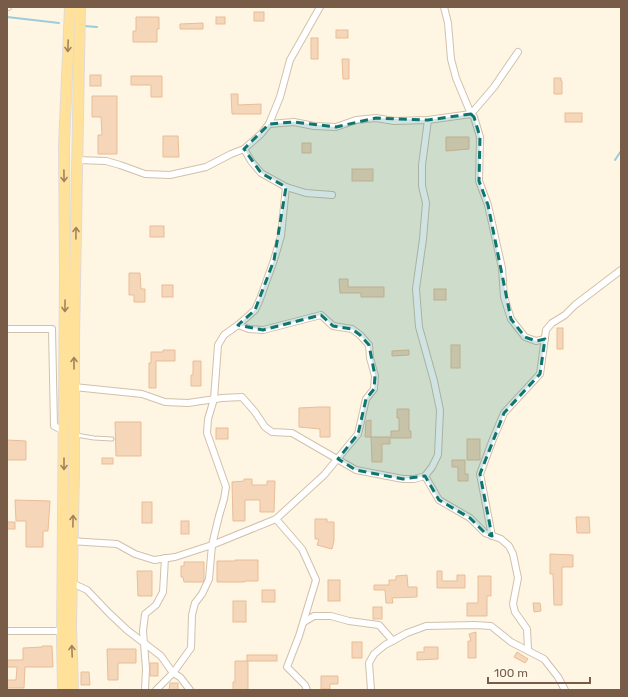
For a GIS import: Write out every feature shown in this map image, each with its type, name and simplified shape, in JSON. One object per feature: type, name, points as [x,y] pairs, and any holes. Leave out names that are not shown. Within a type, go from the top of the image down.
[{"type":"main road","points":[[63,690],[62,631],[67,585],[68,542],[64,145],[70,7]]},
{"type":"main road","points":[[67,434],[74,387],[80,7]]},
{"type":"main road","points":[[67,585],[71,626],[73,690]]},
{"type":"street","points":[[77,160],[106,161],[120,164],[145,174],[170,175],[206,167],[244,149],[261,134],[269,124],[280,97],[290,60],[320,7]]},
{"type":"street","points":[[444,7],[448,23],[451,59],[456,78],[471,114],[474,117],[480,137],[479,182],[488,205],[502,268],[504,297],[512,319],[525,337],[536,341],[545,339]]},
{"type":"street","points":[[269,124],[294,122],[314,126],[336,127],[356,120],[376,118],[394,121],[428,120],[471,114],[494,87],[518,52]]},
{"type":"street","points":[[74,387],[142,394],[165,402],[188,403],[242,397],[255,412],[265,428],[272,432],[292,433],[356,470],[403,479],[414,479],[425,476],[432,467],[438,455],[440,410],[434,381],[419,327],[416,289],[423,239],[426,202],[422,186],[422,165],[428,120]]},
{"type":"street","points":[[244,149],[251,162],[260,173],[286,187],[306,193],[332,195]]},
{"type":"street","points":[[156,690],[173,673],[191,648],[192,615],[195,603],[202,594],[209,580],[212,545],[226,486],[207,433],[208,419],[214,399],[218,345],[224,335],[255,310],[274,260],[280,236],[286,187]]},
{"type":"street","points":[[492,536],[480,474],[504,413],[540,374],[546,330],[552,323],[565,315],[575,305],[621,270]]},
{"type":"street","points":[[68,542],[117,544],[135,554],[154,560],[175,557],[212,545],[276,519],[324,475],[358,434],[366,399],[374,389],[375,376],[370,358],[369,345],[360,335],[352,329],[333,326],[321,314],[263,330],[249,329],[238,325]]},
{"type":"street","points":[[7,329],[52,329],[54,426],[67,434]]},
{"type":"street","points":[[425,476],[439,500],[470,518],[485,533],[501,539],[509,546],[513,554],[518,578],[513,604],[515,612],[527,629],[528,649]]},
{"type":"street","points":[[276,519],[302,549],[316,580],[304,622],[287,667],[305,685],[307,690]]},
{"type":"street","points":[[145,690],[146,669],[143,631],[145,614],[156,605],[163,592],[165,558]]},
{"type":"street","points":[[67,585],[88,590],[114,618],[144,644],[161,656],[173,673],[180,677],[190,690]]},
{"type":"street","points":[[304,622],[314,616],[331,616],[349,621],[379,625],[393,641]]},
{"type":"street","points":[[371,690],[368,666],[370,660],[378,650],[393,641],[426,626],[475,625],[492,626],[511,642],[528,649],[544,659],[558,677],[565,690]]},
{"type":"street","points":[[7,631],[62,631]]},
{"type":"lane","points":[[67,434],[112,439]]},
{"type":"highlighted area","points":[[471,114],[474,117],[480,137],[479,181],[488,205],[511,319],[525,337],[536,341],[545,339],[540,374],[504,413],[480,474],[492,536],[485,533],[470,518],[439,500],[425,476],[403,479],[356,470],[338,459],[358,434],[366,399],[374,389],[375,376],[369,345],[360,335],[352,329],[333,326],[321,315],[263,330],[238,325],[255,310],[274,260],[286,187],[261,173],[244,149],[269,124],[294,122],[336,127],[376,118],[428,120]]},
{"type":"building","points":[[254,12],[264,12],[264,21],[254,21]]},
{"type":"building","points":[[136,17],[159,17],[157,42],[133,42],[133,31],[136,31]]},
{"type":"building","points":[[216,17],[225,17],[225,24],[216,24]]},
{"type":"building","points":[[203,23],[203,29],[180,29],[180,24]]},
{"type":"building","points":[[336,30],[348,30],[348,38],[336,38]]},
{"type":"building","points":[[311,38],[318,38],[318,59],[311,59]]},
{"type":"building","points":[[342,59],[349,59],[349,79],[343,79]]},
{"type":"building","points":[[90,75],[101,75],[101,86],[90,86]]},
{"type":"building","points":[[131,76],[162,76],[162,97],[151,97],[151,85],[131,85]]},
{"type":"building","points":[[554,78],[561,78],[562,94],[554,94]]},
{"type":"building","points":[[231,94],[238,94],[238,105],[261,104],[261,114],[232,114]]},
{"type":"building","points":[[92,96],[117,96],[117,154],[98,154],[98,135],[102,135],[101,117],[92,117]]},
{"type":"building","points":[[565,113],[582,113],[582,122],[565,122]]},
{"type":"building","points":[[163,136],[178,136],[179,157],[163,157]]},
{"type":"building","points":[[446,137],[469,137],[469,149],[446,151]]},
{"type":"building","points":[[302,143],[311,143],[311,153],[302,153]]},
{"type":"building","points":[[352,169],[373,169],[373,181],[352,181]]},
{"type":"building","points":[[150,226],[164,226],[164,237],[150,237]]},
{"type":"building","points":[[129,273],[140,273],[141,289],[145,289],[145,302],[134,302],[134,295],[129,295]]},
{"type":"building","points":[[339,279],[348,279],[348,287],[384,287],[384,297],[361,297],[361,293],[340,293]]},
{"type":"building","points":[[162,285],[173,285],[173,297],[162,297]]},
{"type":"building","points":[[434,289],[446,289],[446,300],[434,300]]},
{"type":"building","points":[[557,328],[563,328],[563,349],[557,349]]},
{"type":"building","points":[[451,345],[460,345],[460,368],[451,368]]},
{"type":"building","points":[[163,350],[175,350],[175,361],[156,361],[156,388],[149,388],[149,363],[151,363],[151,352],[163,352]]},
{"type":"building","points":[[409,350],[409,355],[392,356],[392,351]]},
{"type":"building","points":[[193,361],[201,361],[201,386],[191,386]]},
{"type":"building","points":[[330,407],[330,437],[320,437],[320,429],[299,427],[299,408]]},
{"type":"building","points":[[397,409],[409,409],[409,431],[411,431],[411,438],[391,438],[391,431],[399,431]]},
{"type":"building","points":[[371,420],[371,437],[365,437],[366,421]]},
{"type":"building","points":[[115,422],[141,422],[141,456],[116,456]]},
{"type":"building","points":[[216,428],[228,428],[228,439],[216,439]]},
{"type":"building","points":[[371,437],[390,437],[390,444],[382,444],[382,462],[372,462]]},
{"type":"building","points":[[467,439],[480,439],[480,460],[467,460]]},
{"type":"building","points":[[7,440],[26,441],[26,460],[7,460]]},
{"type":"building","points":[[102,458],[113,458],[113,464],[102,464]]},
{"type":"building","points":[[452,460],[465,460],[465,474],[468,474],[468,481],[458,481],[458,467],[452,467]]},
{"type":"building","points":[[244,479],[252,479],[252,485],[267,485],[267,481],[275,481],[274,512],[260,512],[260,500],[245,500],[245,521],[233,521],[232,482],[244,481]]},
{"type":"building","points":[[15,500],[50,501],[48,531],[43,531],[43,547],[26,547],[26,521],[16,521]]},
{"type":"building","points":[[142,502],[152,502],[152,523],[142,523]]},
{"type":"building","points":[[576,517],[589,517],[590,533],[577,533]]},
{"type":"building","points":[[315,519],[327,519],[327,522],[334,522],[334,541],[332,549],[317,545],[319,539],[315,539]]},
{"type":"building","points":[[181,521],[189,521],[189,534],[181,534]]},
{"type":"building","points":[[7,522],[15,522],[15,529],[7,529]]},
{"type":"building","points":[[550,554],[573,555],[573,567],[562,567],[562,605],[554,605],[553,574],[550,574]]},
{"type":"building","points":[[258,560],[258,581],[217,582],[217,561]]},
{"type":"building","points":[[184,562],[204,562],[203,582],[184,582],[183,577],[181,577],[181,566],[184,566]]},
{"type":"building","points":[[137,571],[152,571],[152,596],[138,596]]},
{"type":"building","points":[[437,571],[442,571],[442,581],[457,581],[457,575],[465,575],[465,588],[437,588]]},
{"type":"building","points":[[407,575],[408,587],[417,587],[417,597],[392,598],[393,603],[386,603],[385,590],[374,590],[374,585],[389,585],[389,580],[396,580],[396,576]]},
{"type":"building","points":[[478,576],[491,576],[491,596],[487,596],[487,616],[467,616],[467,603],[478,603]]},
{"type":"building","points":[[328,580],[340,580],[340,601],[328,601]]},
{"type":"building","points":[[262,590],[275,590],[275,602],[262,602]]},
{"type":"building","points":[[233,601],[246,601],[246,622],[233,622]]},
{"type":"building","points":[[533,603],[540,603],[541,611],[534,612]]},
{"type":"building","points":[[373,607],[382,607],[382,619],[373,619]]},
{"type":"building","points":[[476,632],[476,658],[468,658],[468,641],[471,641],[469,634]]},
{"type":"building","points":[[352,642],[362,642],[362,658],[352,658]]},
{"type":"building","points":[[52,646],[53,667],[25,667],[24,688],[7,688],[7,680],[16,680],[17,667],[7,667],[7,660],[23,660],[23,648]]},
{"type":"building","points":[[424,647],[438,647],[438,659],[417,660],[417,652],[424,652]]},
{"type":"building","points":[[107,649],[136,649],[136,663],[118,663],[118,680],[108,680]]},
{"type":"building","points":[[517,652],[528,659],[525,663],[514,657]]},
{"type":"building","points":[[247,655],[277,655],[277,661],[247,661]]},
{"type":"building","points":[[235,661],[248,661],[248,690],[233,690],[233,682],[235,682]]},
{"type":"building","points":[[150,663],[158,663],[158,676],[150,676]]},
{"type":"building","points":[[81,672],[89,672],[90,685],[81,685]]},
{"type":"building","points":[[321,676],[338,676],[338,684],[330,684],[330,689],[321,689]]},
{"type":"building","points":[[170,683],[178,683],[178,690],[169,690]]},
{"type":"waterway","points":[[7,17],[59,23]]},
{"type":"waterway","points":[[84,26],[97,27]]},
{"type":"waterway","points":[[615,160],[621,151]]}]
